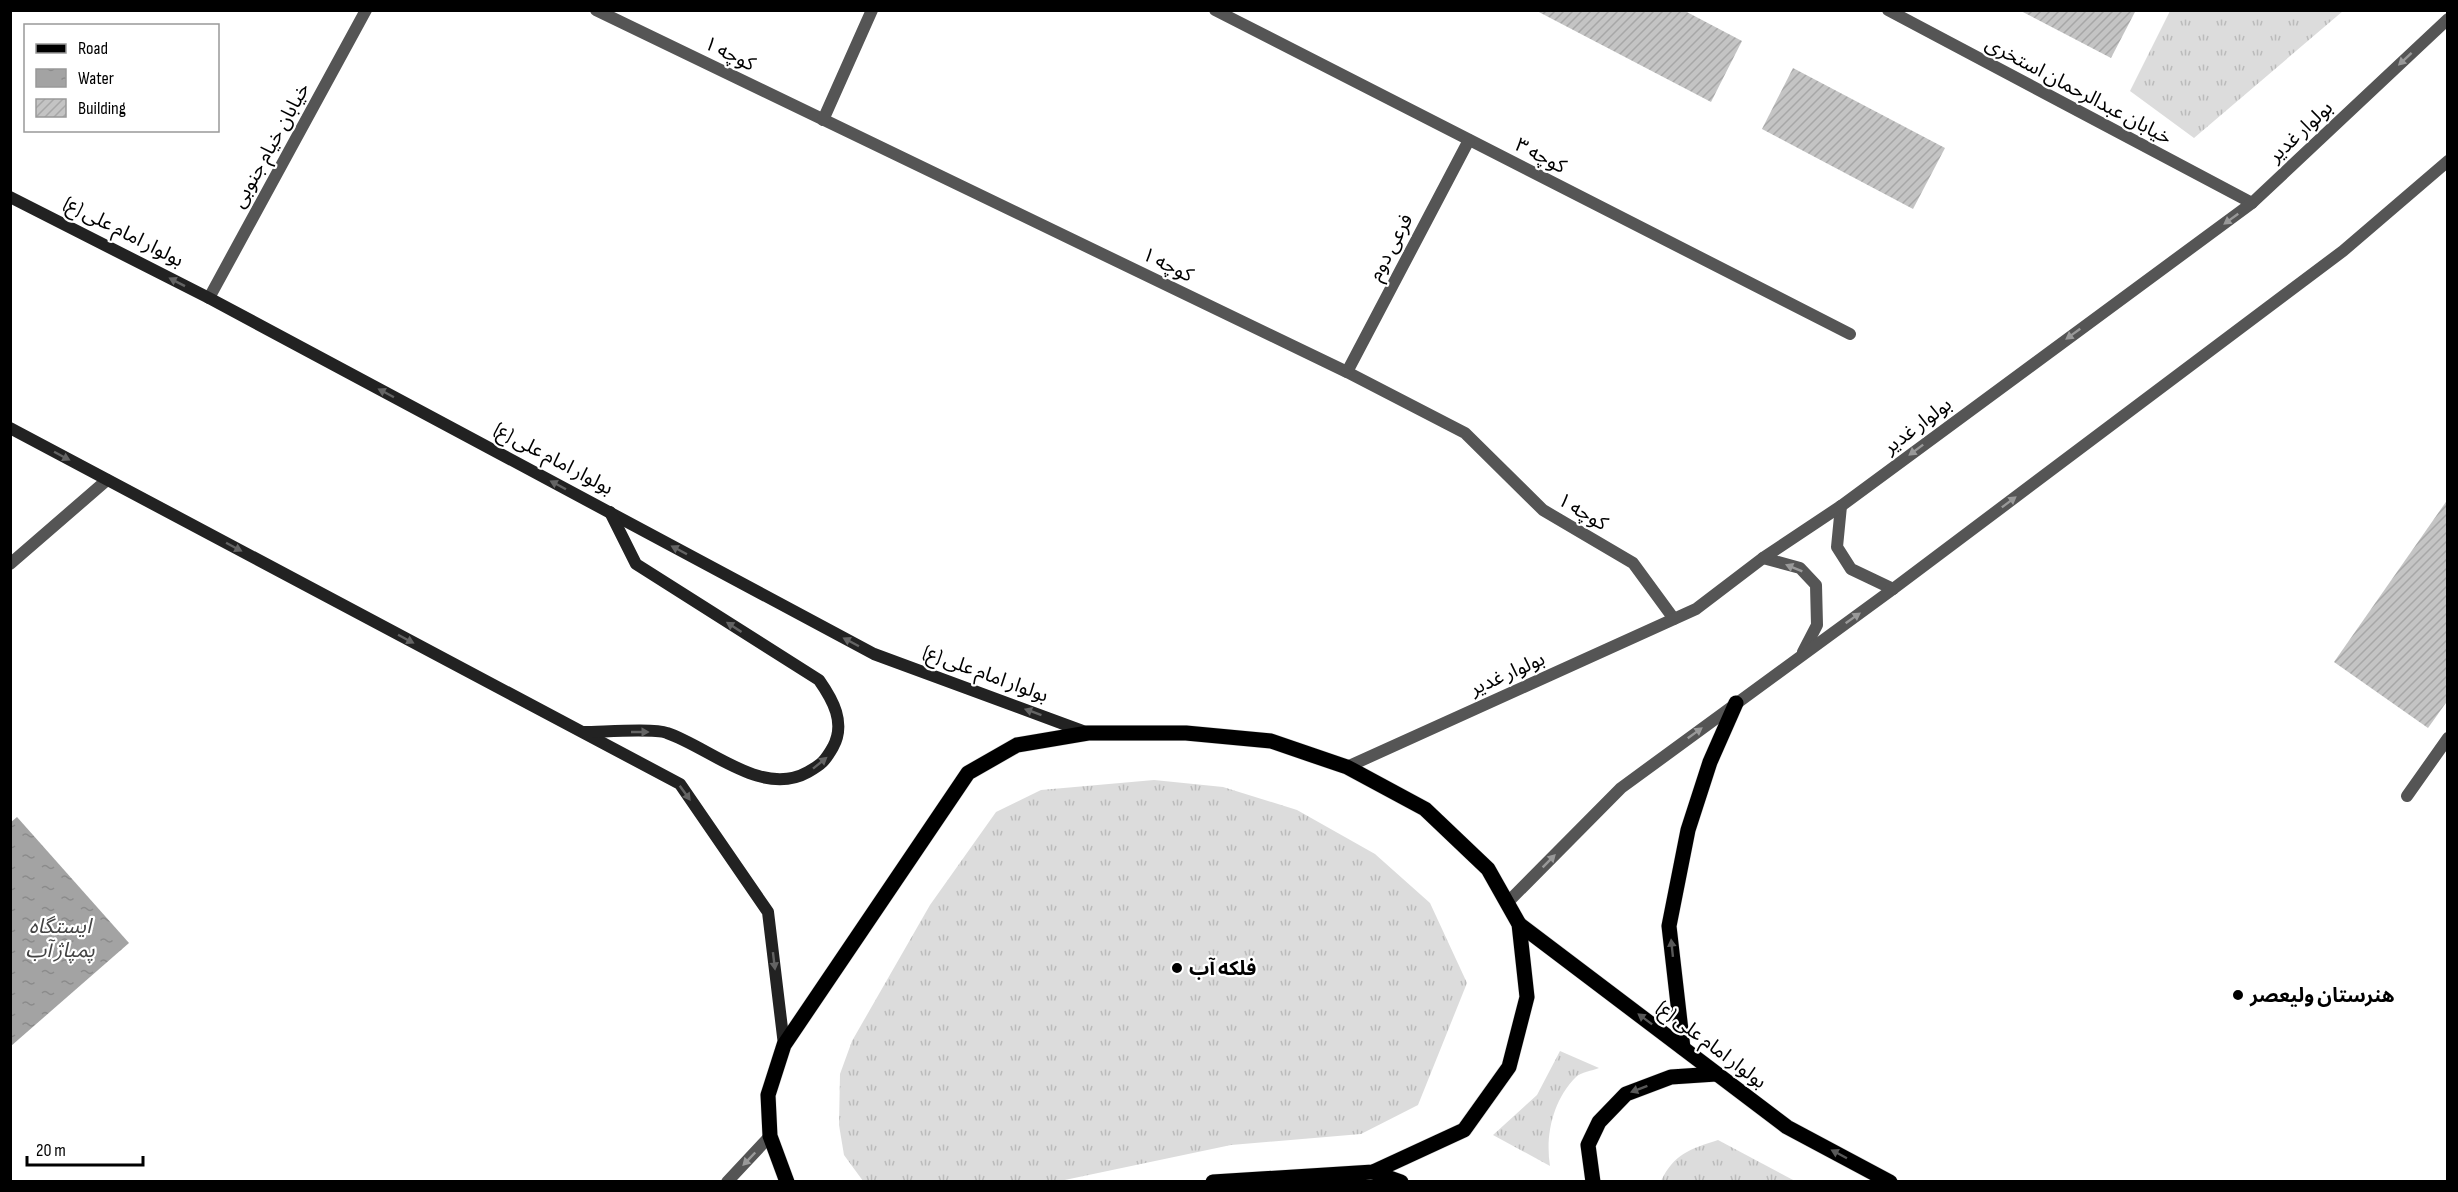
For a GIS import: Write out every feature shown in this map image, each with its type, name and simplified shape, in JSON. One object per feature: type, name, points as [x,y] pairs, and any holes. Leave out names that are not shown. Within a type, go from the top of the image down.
[{"type":"main road","name":"بولوار امام علی (ع)","points":[[10,197],[209,298],[874,654],[1088,733]]},
{"type":"main road","points":[[10,428],[680,784],[768,912],[784,1045]]},
{"type":"main road","points":[[581,732],[666,732],[736,768],[775,779],[798,777],[825,762],[837,739],[839,723],[832,699],[819,680],[636,564],[610,512]]},
{"type":"main road","points":[[1683,1048],[1669,926],[1688,830],[1710,762],[1736,703]]},
{"type":"main road","points":[[787,1182],[770,1136],[768,1095],[784,1045],[968,773],[1017,745],[1088,733],[1186,734],[1271,741],[1347,767],[1425,809],[1488,869],[1519,924],[1527,997],[1509,1067],[1464,1130],[1373,1172],[1214,1182]]},
{"type":"main road","name":"بولوار امام علی (ع)","points":[[1519,924],[1787,1127],[1890,1182]]},
{"type":"main road","points":[[1593,1182],[1588,1145],[1599,1122],[1626,1094],[1671,1077],[1716,1074]]},
{"type":"main road","points":[[1373,1172],[1401,1182]]},
{"type":"street","name":"خیابان خیام جنوبی","points":[[209,298],[366,10]]},
{"type":"street","name":"کوچه ۱","points":[[596,10],[1347,372],[1466,433],[1543,510],[1633,563],[1674,619]]},
{"type":"street","points":[[823,120],[872,10]]},
{"type":"street","name":"کوچه ۳","points":[[1215,10],[1850,334]]},
{"type":"street","name":"خیابان عبدالرحمان استخری","points":[[1888,10],[2252,203]]},
{"type":"street","name":"بولوار غدیر","points":[[1347,767],[1696,609],[1763,558],[1841,506],[2252,203],[2448,18]]},
{"type":"street","name":"فرعی دوم","points":[[1347,372],[1469,140]]},
{"type":"street","points":[[1508,902],[1621,788],[1893,589],[2343,251],[2448,160]]},
{"type":"street","points":[[10,564],[107,480]]},
{"type":"street","points":[[1841,506],[1837,547],[1851,569],[1893,589]]},
{"type":"street","points":[[1763,558],[1800,568],[1816,585],[1816,625],[1803,653]]},
{"type":"street","points":[[2407,796],[2448,738]]},
{"type":"street","points":[[727,1182],[770,1136]]},
{"type":"green space","points":[[2170,10],[2343,11],[2194,138],[2130,91]]},
{"type":"green space","name":"فلکه آب","points":[[1154,780],[1223,787],[1297,810],[1375,854],[1430,903],[1467,983],[1418,1105],[1361,1134],[1231,1145],[1060,1181],[863,1181],[844,1155],[839,1125],[840,1074],[852,1041],[930,905],[996,812],[1041,790]]},
{"type":"green space","points":[[1560,1051],[1599,1068],[1578,1075],[1568,1086],[1556,1107],[1550,1130],[1550,1166],[1493,1135],[1537,1095]]},
{"type":"green space","points":[[1718,1140],[1795,1181],[1661,1181],[1671,1164],[1677,1159],[1699,1146]]},
{"type":"water","name":"ایستگاه پمپاژ آب","points":[[17,817],[129,943],[11,1046],[10,823]]},
{"type":"building","points":[[1535,10],[1683,10],[1742,41],[1711,102]]},
{"type":"building","points":[[2019,10],[2136,10],[2111,58]]},
{"type":"building","points":[[1793,68],[1945,148],[1913,209],[1762,129]]},
{"type":"building","points":[[2448,499],[2448,700],[2428,728],[2334,662]]},
{"type":"place","name":"فلکه آب","points":[[1177,968]]},
{"type":"place","name":"هنرستان ولیعصر","points":[[2238,995]]}]
